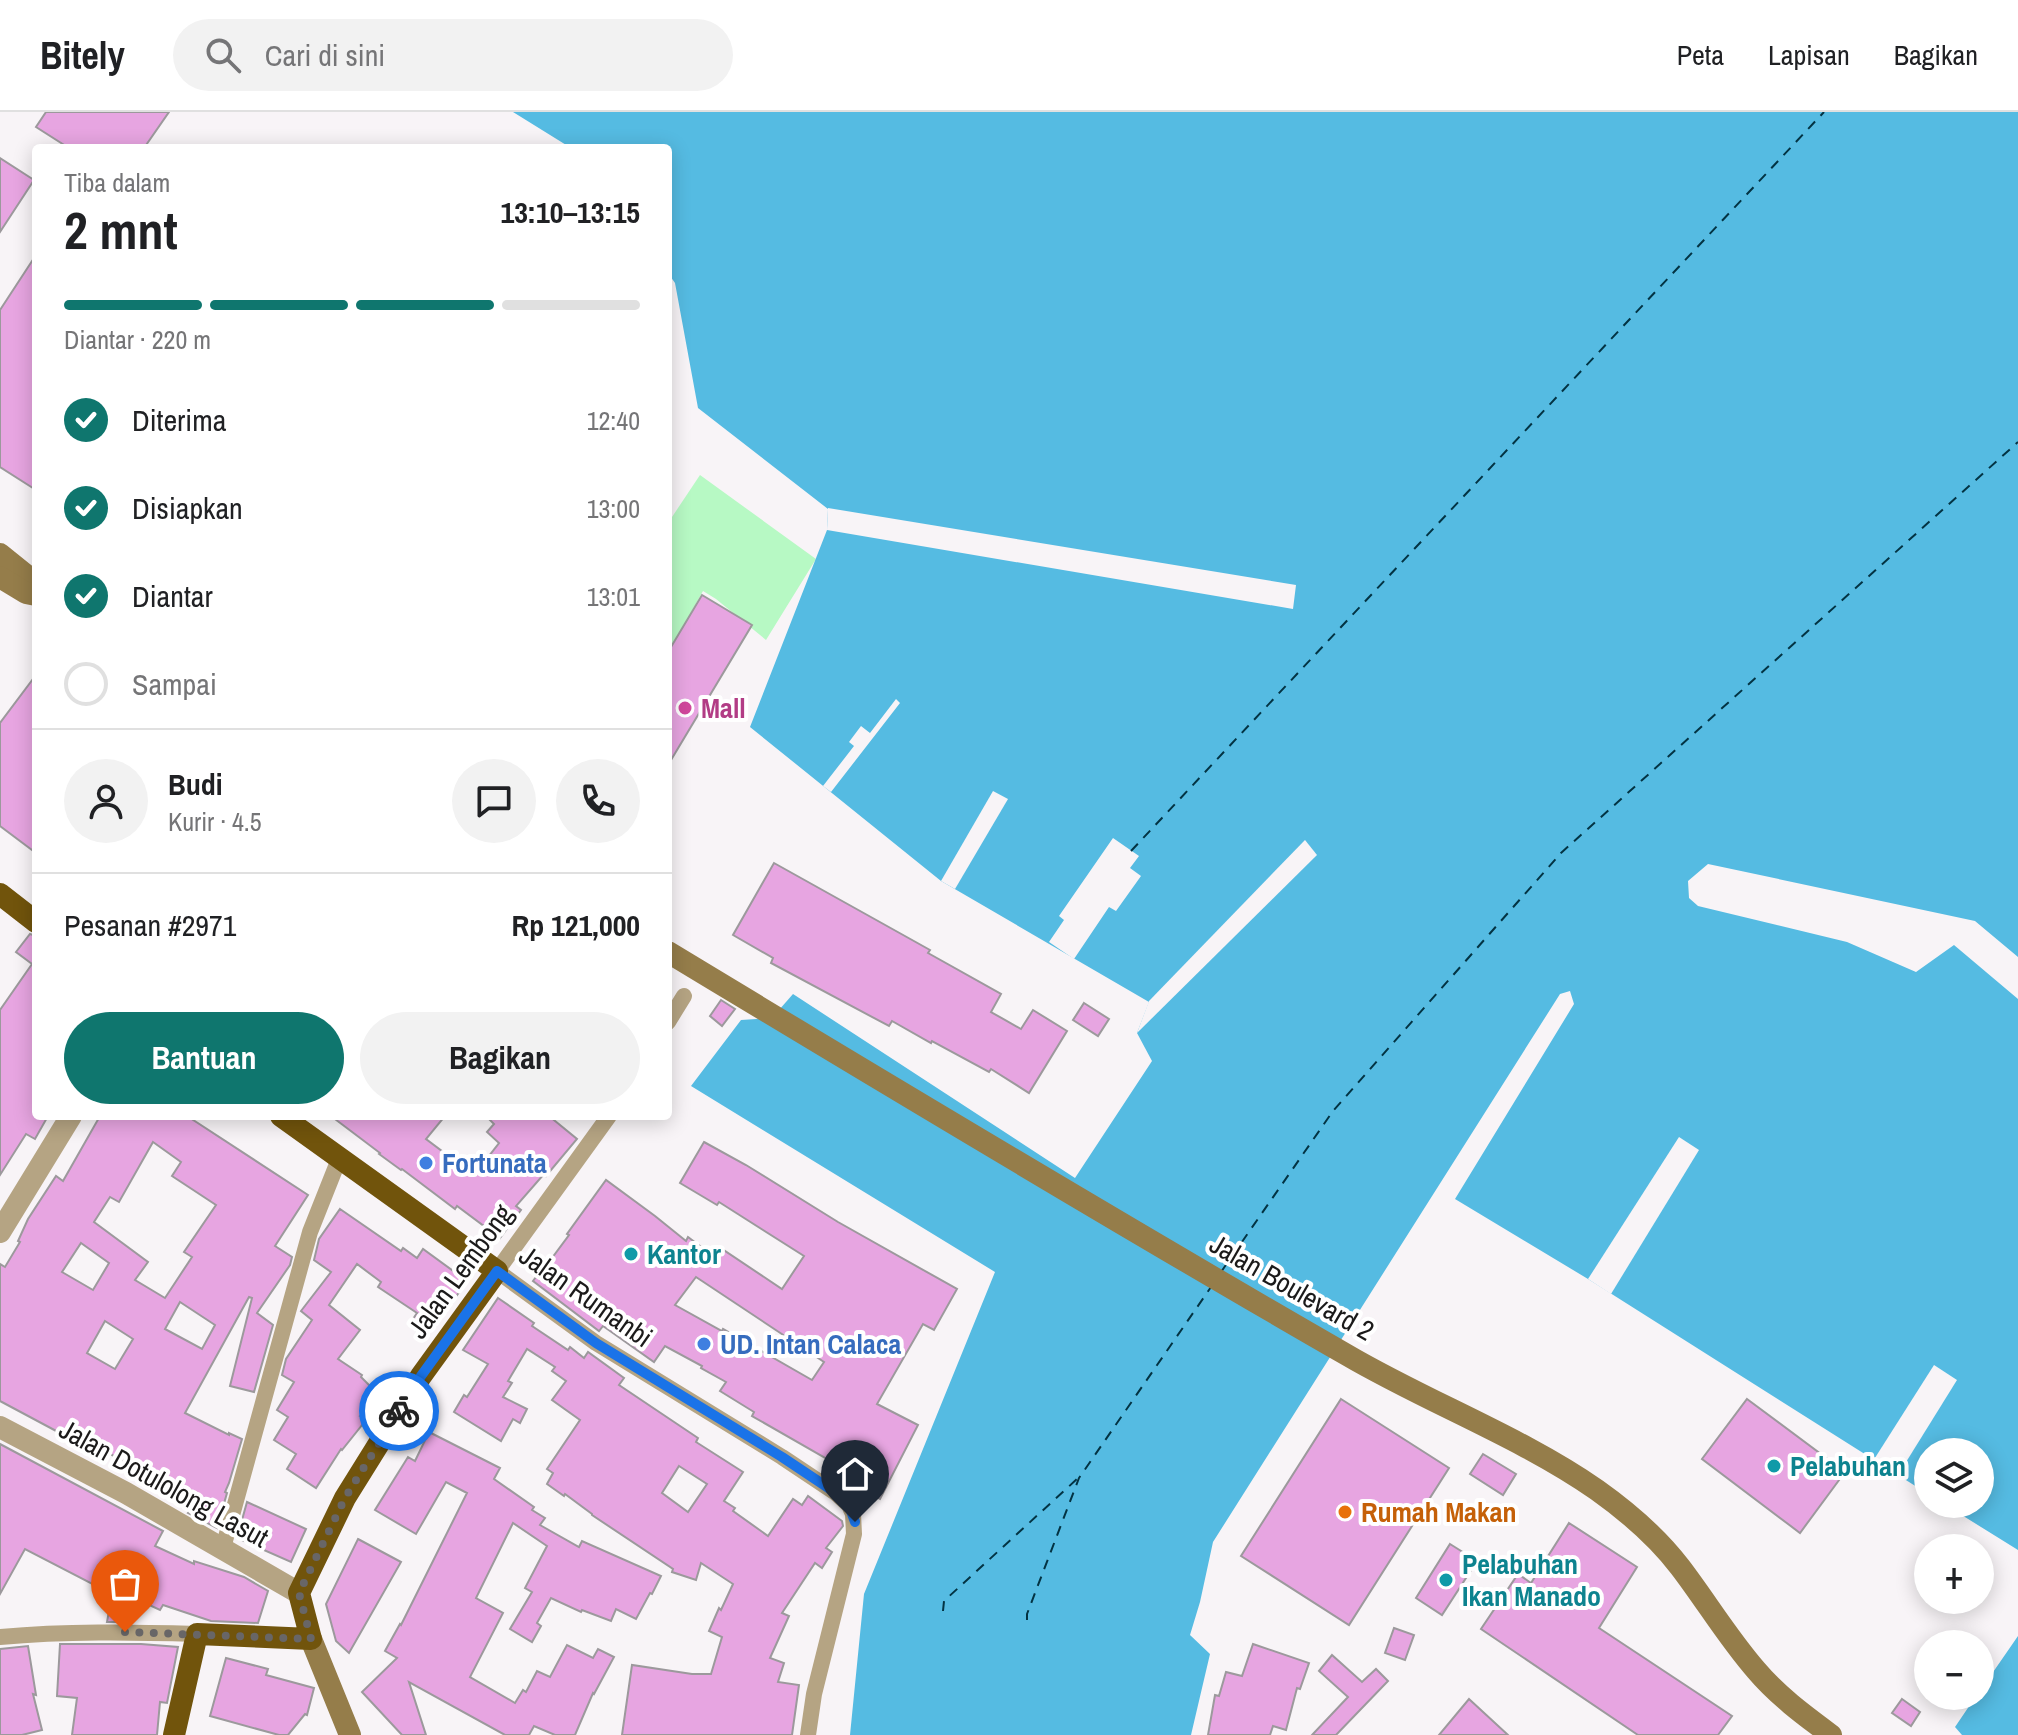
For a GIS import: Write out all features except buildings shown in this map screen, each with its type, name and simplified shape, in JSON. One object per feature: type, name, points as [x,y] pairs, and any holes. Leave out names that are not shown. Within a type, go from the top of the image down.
[{"type":"highway","points":[[0,894],[32,919]]},
{"type":"highway","name":"Jalan Rumanbi","points":[[291,1120],[339,1159],[497,1271]]},
{"type":"highway","name":"Jalan Lembong","points":[[299,1593],[345,1498],[421,1376],[497,1271]]},
{"type":"highway","points":[[174,1735],[197,1634],[311,1639],[299,1593]]},
{"type":"main road","points":[[0,554],[32,578]]},
{"type":"main road","points":[[0,577],[32,594]]},
{"type":"main road","name":"Jalan Boulevard 2","points":[[672,954],[1351,1358],[1551,1462],[1594,1488],[1627,1512],[1679,1565],[1758,1673],[1789,1705],[1831,1735]]},
{"type":"main road","points":[[311,1639],[350,1735]]},
{"type":"street","points":[[672,1016],[684,996]]},
{"type":"street","points":[[0,1232],[69,1120]]},
{"type":"street","name":"Jalan Lembong","points":[[497,1271],[606,1120]]},
{"type":"street","points":[[223,1548],[310,1232],[339,1159]]},
{"type":"street","name":"Jalan Rumanbi","points":[[497,1271],[596,1343],[782,1457],[849,1505],[855,1522],[854,1534],[814,1694],[808,1735]]},
{"type":"street","name":"Jalan Dotulolong Lasut","points":[[0,1427],[126,1493],[299,1593]]},
{"type":"street","points":[[0,1637],[109,1632],[197,1634]]},
{"type":"green space","points":[[700,475],[816,559],[766,640],[703,591],[672,647],[672,517]]},
{"type":"water","points":[[513,112],[2018,112],[2018,957],[1975,921],[1708,864],[1688,881],[1689,898],[1698,906],[1847,942],[1916,972],[1954,945],[2018,999],[2018,1550],[1967,1518],[1994,1518],[1994,1438],[1914,1438],[1914,1485],[1588,1279],[1455,1199],[1574,1004],[1570,991],[1560,994],[1213,1542],[1190,1635],[1210,1654],[1191,1735],[850,1735],[864,1594],[995,1272],[691,1086],[741,1020],[772,1018],[793,994],[1075,1178],[1152,1061],[1137,1033],[1149,1002],[941,881],[750,727],[827,530],[828,509],[698,408],[672,279],[672,144],[565,144]]},
{"type":"water","points":[[2018,1636],[2018,1735],[1962,1735],[1955,1727],[1967,1710],[1994,1710],[1994,1671]]},
{"type":"pier","points":[[828,508],[1296,585],[1293,609],[827,530]]},
{"type":"pier","points":[[896,699],[900,703],[831,792],[823,786],[854,746],[849,742],[861,726],[870,733]]},
{"type":"pier","points":[[993,791],[1008,799],[955,889],[941,881]]},
{"type":"pier","points":[[1113,838],[1139,856],[1130,868],[1141,876],[1116,911],[1109,907],[1074,959],[1049,942],[1064,920],[1059,916]]},
{"type":"pier","points":[[1305,840],[1317,855],[1137,1033],[1149,1001]]},
{"type":"pier","points":[[1679,1137],[1699,1150],[1611,1294],[1588,1279]]},
{"type":"pier","points":[[1934,1365],[1957,1380],[1921,1438],[1914,1438],[1914,1449],[1898,1475],[1873,1461]]},
{"type":"ferry route","points":[[1131,851],[1824,112]]},
{"type":"ferry route","points":[[1221,1272],[1333,1111],[1561,853],[2018,442]]},
{"type":"ferry route","points":[[1027,1620],[1079,1478],[1211,1287]]},
{"type":"ferry route","points":[[943,1611],[944,1601],[1077,1479]]},
{"type":"way so far","points":[[125,1632],[311,1639],[299,1593],[345,1498],[399,1411]]},
{"type":"place","name":"Mall","points":[[685,708]]},
{"type":"place","name":"Fortunata","points":[[426,1163]]},
{"type":"place","name":"Kantor","points":[[631,1254]]},
{"type":"place","name":"UD. Intan Calaca","points":[[704,1344]]},
{"type":"place","name":"Pelabuhan","points":[[1774,1466]]},
{"type":"place","name":"Rumah Makan","points":[[1345,1512]]},
{"type":"place","name":"Pelabuhan Ikan Manado","points":[[1446,1580]]},
{"type":"route","points":[[399,1411],[497,1271],[596,1343],[836,1493],[849,1505],[855,1522]]}]
